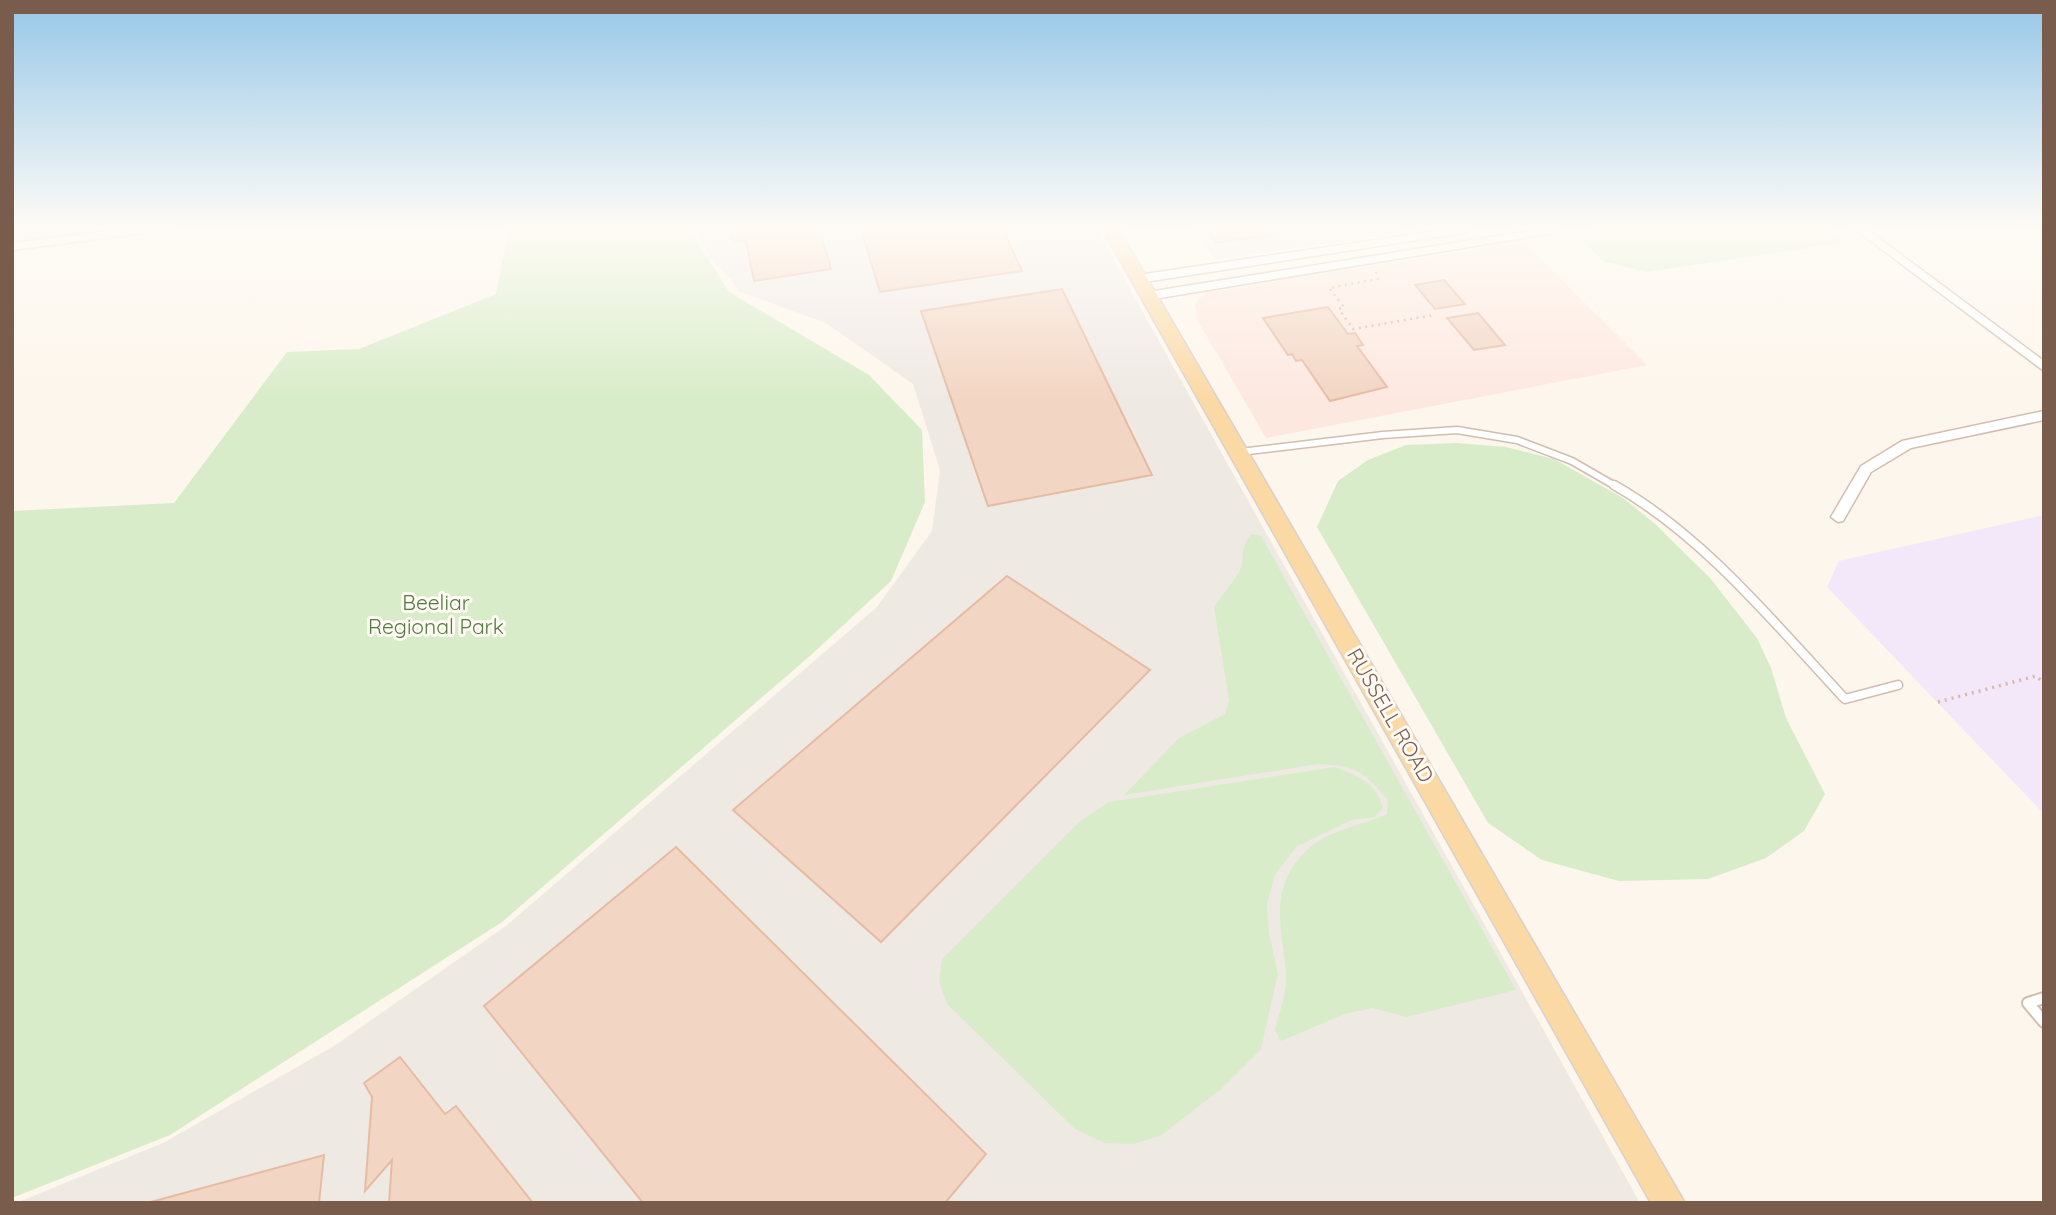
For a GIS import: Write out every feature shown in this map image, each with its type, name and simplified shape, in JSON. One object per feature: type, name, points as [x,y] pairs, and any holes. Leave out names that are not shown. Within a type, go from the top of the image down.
[{"type":"main road","name":"RUSSELL ROAD","points":[[1143,287],[1669,1203]]},
{"type":"street","points":[[1148,296],[1205,287]]},
{"type":"street","points":[[1937,287],[2044,367]]},
{"type":"street","points":[[1838,517],[1866,469],[1908,444],[2044,415]]},
{"type":"lane","points":[[1240,452],[1453,429],[1492,433],[1520,442],[1566,459],[1613,486],[1679,532],[1726,573],[1845,699],[1898,685]]},
{"type":"lane","points":[[2044,998],[2028,1003],[2044,1022]]},
{"type":"path","points":[[1336,287],[1329,288],[1344,307],[1339,309],[1353,329],[1434,315]]},
{"type":"path","points":[[1938,702],[2036,676],[2044,683]]},
{"type":"shaded area","points":[[735,287],[1129,287],[1640,1203],[16,1203],[163,1143],[334,1046],[506,926],[877,607],[932,531],[940,470],[913,384],[826,323],[738,291]]},
{"type":"shaded area","points":[[1244,287],[1569,287],[1647,365],[1266,438],[1198,321],[1195,304],[1205,293]]},
{"type":"shaded area","points":[[2044,515],[2044,814],[1827,587],[1839,561]]},
{"type":"green space","name":"Beeliar Regional Park","points":[[497,287],[726,287],[729,292],[869,375],[922,430],[925,502],[891,581],[811,655],[502,922],[170,1135],[12,1198],[12,511],[174,503],[287,352],[359,349],[496,294]]},
{"type":"green space","points":[[1457,443],[1506,447],[1554,459],[1623,498],[1654,523],[1710,578],[1757,638],[1771,668],[1786,718],[1825,794],[1804,831],[1766,858],[1708,879],[1619,881],[1542,860],[1488,823],[1317,527],[1338,481],[1368,460],[1406,445]]},
{"type":"green space","points":[[1252,534],[1261,536],[1516,990],[1406,1017],[1372,1008],[1345,1014],[1281,1041],[1275,1030],[1286,980],[1280,910],[1286,880],[1293,866],[1313,845],[1333,833],[1387,814],[1388,800],[1372,783],[1351,768],[1318,764],[1124,795],[1179,738],[1225,714],[1229,700],[1214,607],[1240,570],[1245,543]]},
{"type":"green space","points":[[1334,767],[1371,786],[1383,808],[1375,817],[1352,820],[1297,846],[1275,875],[1267,904],[1269,933],[1278,974],[1261,1049],[1220,1090],[1160,1136],[1133,1144],[1105,1143],[1075,1129],[947,1004],[939,981],[942,959],[1079,822],[1109,802]]},
{"type":"building","points":[[878,287],[916,287],[880,292]]},
{"type":"building","points":[[1416,287],[1450,287],[1465,304],[1435,309]]},
{"type":"building","points":[[1062,289],[1152,475],[988,506],[921,311]]},
{"type":"building","points":[[1328,307],[1348,334],[1355,333],[1363,345],[1357,346],[1387,387],[1330,401],[1302,360],[1296,361],[1292,354],[1288,355],[1263,318]]},
{"type":"building","points":[[1478,313],[1505,345],[1474,350],[1447,318]]},
{"type":"building","points":[[1007,576],[1150,670],[881,942],[733,810]]},
{"type":"building","points":[[676,847],[986,1154],[945,1203],[643,1203],[484,1006]]},
{"type":"building","points":[[400,1057],[445,1114],[456,1106],[533,1203],[389,1203],[392,1160],[365,1191],[372,1097],[364,1083]]},
{"type":"building","points":[[324,1155],[319,1203],[147,1203]]}]
